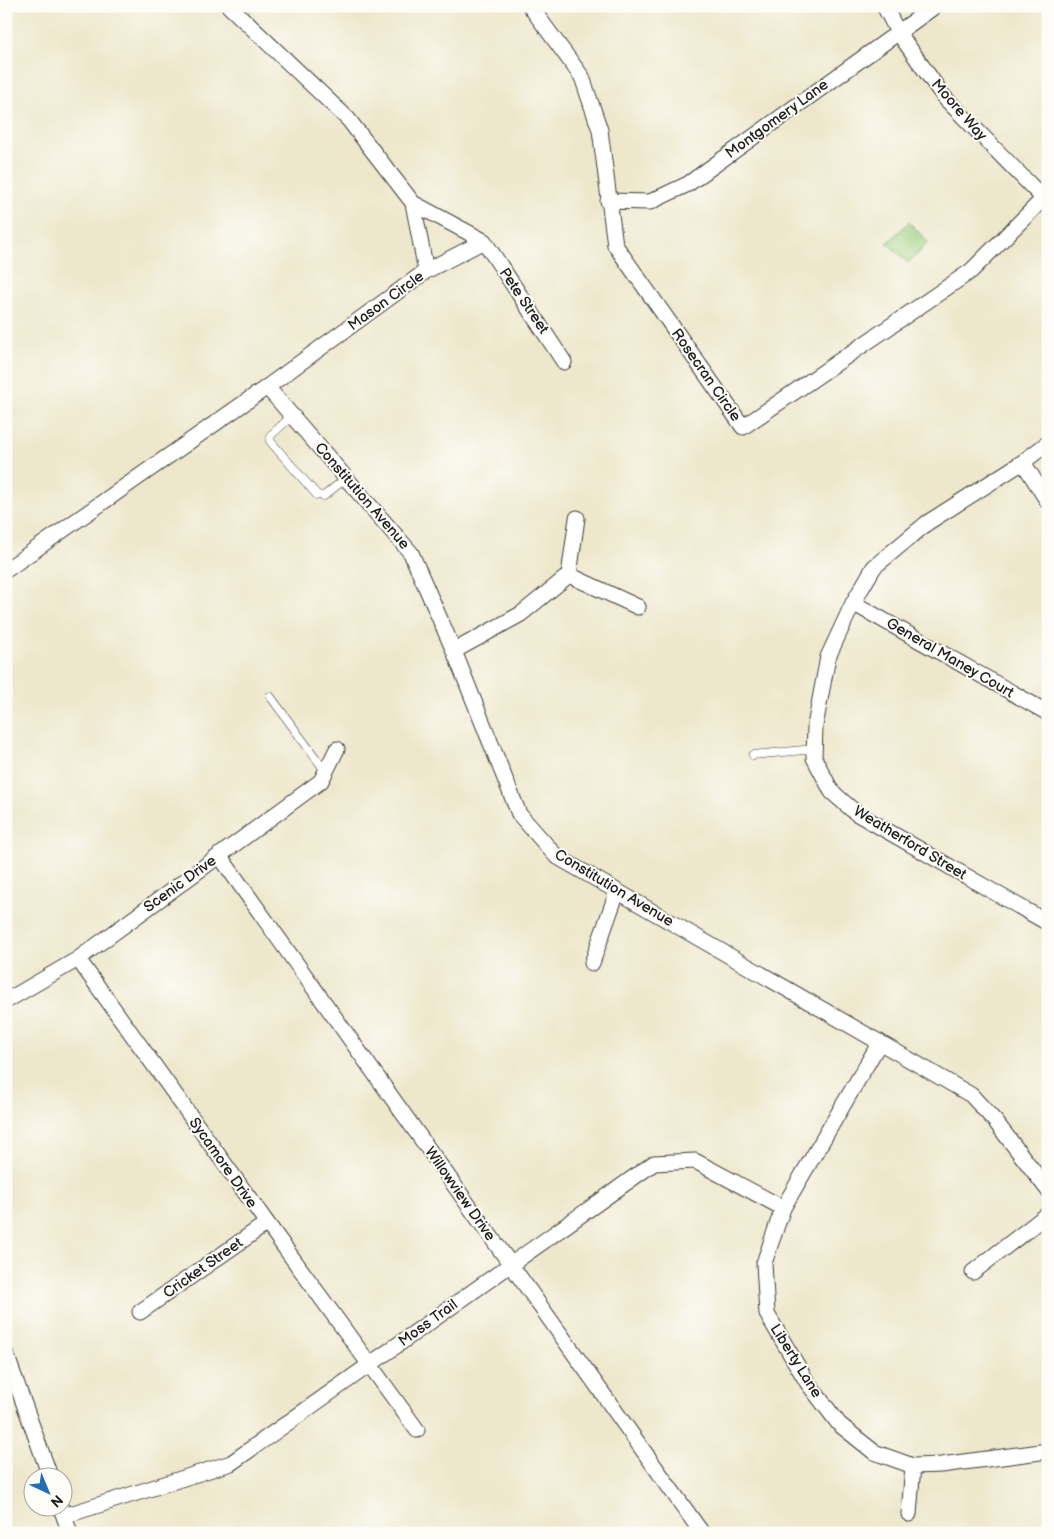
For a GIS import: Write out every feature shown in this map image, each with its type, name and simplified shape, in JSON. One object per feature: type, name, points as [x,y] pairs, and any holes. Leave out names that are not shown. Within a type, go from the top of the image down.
[{"type":"street","points":[[229,6],[348,119],[413,203],[484,241]]},
{"type":"street","name":"Rosecran Circle","points":[[530,6],[582,77],[600,130],[615,245],[743,427],[971,271],[1046,198]]},
{"type":"street","name":"Moore Way","points":[[884,6],[898,32],[944,97],[1046,198]]},
{"type":"street","name":"Montgomery Lane","points":[[608,201],[650,202],[688,184],[935,6]]},
{"type":"street","points":[[413,203],[426,271]]},
{"type":"street","name":"Mason Circle","points":[[6,570],[266,387],[426,271],[484,241]]},
{"type":"street","name":"Pete Street","points":[[484,241],[564,362]]},
{"type":"street","name":"Constitution Avenue","points":[[266,387],[411,553],[454,651],[519,814],[556,856],[970,1095],[995,1121],[1048,1190]]},
{"type":"street","name":"Weatherford Street","points":[[1048,443],[1022,462],[927,523],[874,567],[853,603],[828,657],[815,726],[814,749],[814,758],[832,792],[856,813],[1048,922]]},
{"type":"street","points":[[1022,462],[1048,502]]},
{"type":"street","points":[[454,651],[521,614],[569,575],[577,518]]},
{"type":"street","points":[[569,575],[638,607]]},
{"type":"street","name":"General Maney Court","points":[[853,603],[1048,713]]},
{"type":"street","name":"Scenic Drive","points":[[6,1001],[78,959],[321,781],[336,749]]},
{"type":"street","name":"Willowview Drive","points":[[219,855],[702,1533]]},
{"type":"street","points":[[592,963],[617,892]]},
{"type":"street","name":"Sycamore Drive","points":[[78,959],[417,1430]]},
{"type":"street","name":"Liberty Lane","points":[[880,1042],[783,1208],[764,1263],[767,1314],[807,1382],[839,1424],[874,1452],[913,1466],[941,1465],[1048,1451]]},
{"type":"street","name":"Moss Trail","points":[[72,1508],[231,1463],[654,1163],[695,1161],[783,1208]]},
{"type":"street","points":[[973,1272],[1048,1214]]},
{"type":"street","name":"Cricket Street","points":[[140,1312],[267,1223]]},
{"type":"street","points":[[6,1354],[10,1376],[46,1466]]},
{"type":"street","points":[[909,1514],[913,1466]]},
{"type":"street","points":[[64,1516],[70,1533]]},
{"type":"lane","points":[[292,416],[271,435],[270,441],[282,455],[317,495],[324,496],[346,478]]},
{"type":"lane","points":[[270,696],[326,772]]},
{"type":"lane","points":[[753,755],[814,749]]},
{"type":"green space","points":[[909,222],[929,243],[908,263],[887,243]]}]
